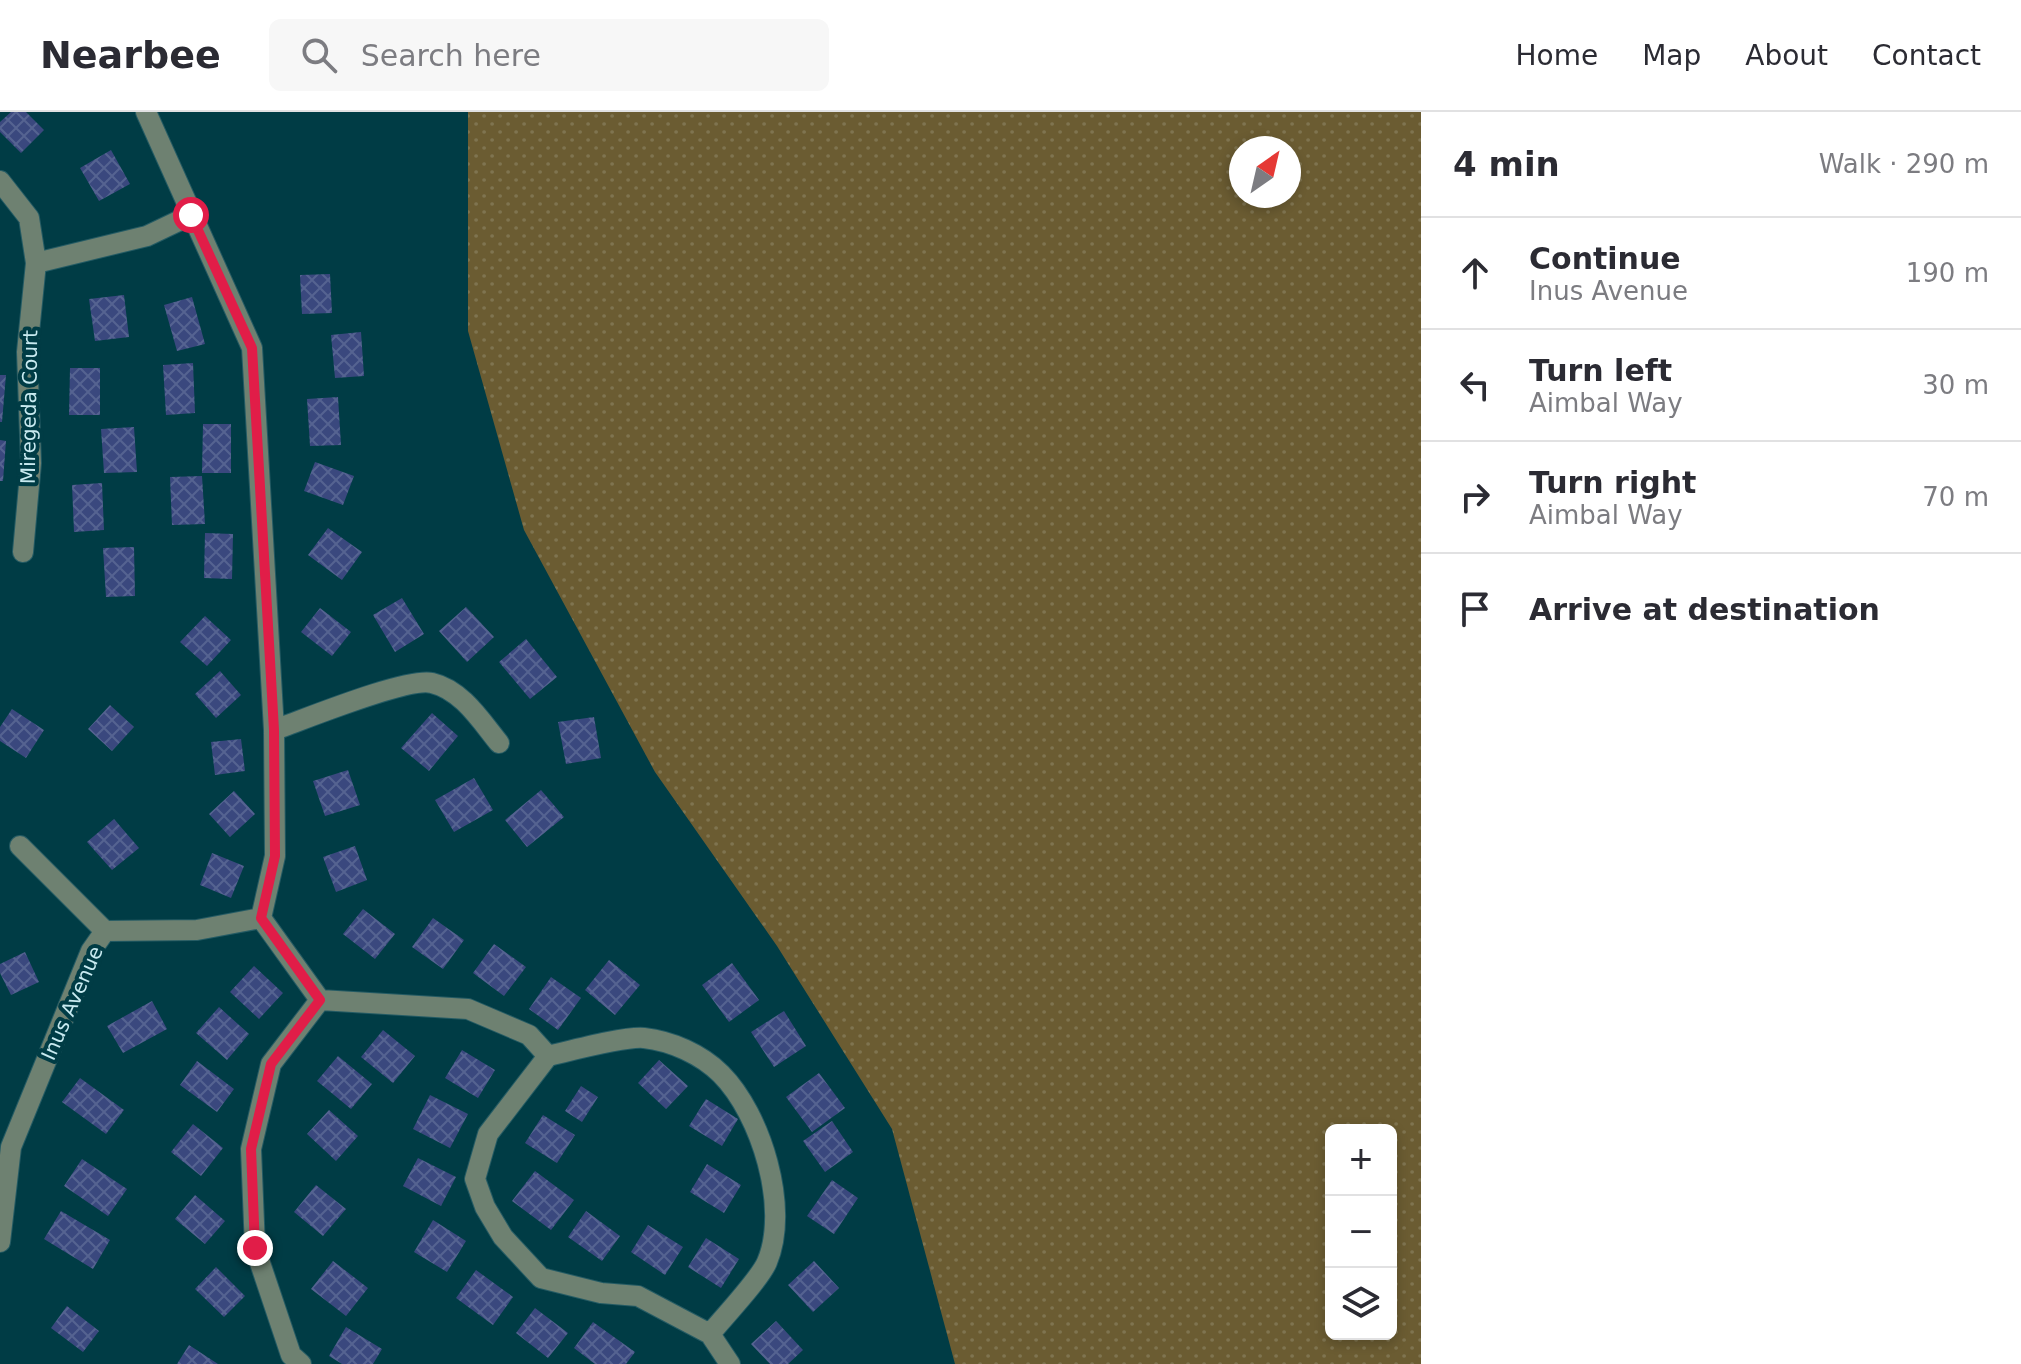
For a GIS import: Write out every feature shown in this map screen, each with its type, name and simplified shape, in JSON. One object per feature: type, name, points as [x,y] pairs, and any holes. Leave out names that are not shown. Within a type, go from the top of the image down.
[{"type":"street","points":[[146,112],[252,348],[274,730],[275,856],[261,918],[320,1000]]},
{"type":"street","name":"Miregeda Court","points":[[0,181],[29,218],[36,263],[27,352],[31,463],[23,552]]},
{"type":"street","points":[[36,263],[147,236],[191,215]]},
{"type":"street","points":[[274,730],[396,687],[431,682],[462,699],[499,743]]},
{"type":"street","points":[[20,846],[105,931]]},
{"type":"street","name":"Inus Avenue","points":[[0,1242],[11,1147],[91,951],[105,931],[197,930],[261,918]]},
{"type":"street","points":[[320,1000],[468,1009],[529,1035],[548,1056]]},
{"type":"street","points":[[301,1364],[291,1355],[255,1248],[251,1149],[271,1064],[320,1000]]},
{"type":"street","points":[[710,1334],[767,1263],[776,1220],[767,1160],[748,1110],[720,1073],[676,1044],[641,1038],[548,1056],[488,1134],[475,1179],[485,1207],[503,1237],[541,1278],[601,1293],[638,1296],[710,1334],[730,1364]]},
{"type":"shaded area","points":[[468,112],[1421,112],[1421,1364],[955,1364],[892,1129],[777,946],[655,772],[524,530],[468,331]]},
{"type":"building","points":[[11,112],[26,112],[44,130],[21,153],[0,132],[0,122]]},
{"type":"building","points":[[111,150],[130,184],[99,201],[80,168]]},
{"type":"building","points":[[330,274],[332,313],[302,314],[300,275]]},
{"type":"building","points":[[124,295],[129,337],[95,341],[89,299]]},
{"type":"building","points":[[192,297],[205,344],[177,351],[164,305]]},
{"type":"building","points":[[361,332],[364,376],[335,378],[331,335]]},
{"type":"building","points":[[193,363],[195,413],[166,415],[163,365]]},
{"type":"building","points":[[70,368],[100,368],[100,415],[69,415]]},
{"type":"building","points":[[0,375],[6,375],[2,422],[0,422]]},
{"type":"building","points":[[338,397],[341,445],[310,446],[307,399]]},
{"type":"building","points":[[203,424],[231,424],[231,473],[202,473]]},
{"type":"building","points":[[134,427],[137,472],[104,473],[101,429]]},
{"type":"building","points":[[0,440],[6,441],[3,481],[0,481]]},
{"type":"building","points":[[315,462],[354,476],[343,505],[304,491]]},
{"type":"building","points":[[202,476],[205,524],[172,525],[170,477]]},
{"type":"building","points":[[102,483],[104,530],[74,532],[72,485]]},
{"type":"building","points":[[328,528],[362,552],[342,580],[308,555]]},
{"type":"building","points":[[205,533],[233,534],[232,579],[204,578]]},
{"type":"building","points":[[134,547],[135,596],[106,597],[103,548]]},
{"type":"building","points":[[402,598],[424,634],[395,652],[373,615]]},
{"type":"building","points":[[466,607],[494,637],[467,662],[439,631]]},
{"type":"building","points":[[320,608],[351,632],[332,656],[301,632]]},
{"type":"building","points":[[205,616],[231,640],[207,666],[180,642]]},
{"type":"building","points":[[526,639],[557,677],[530,699],[499,662]]},
{"type":"building","points":[[220,671],[241,695],[216,718],[195,694]]},
{"type":"building","points":[[110,705],[134,727],[112,751],[88,729]]},
{"type":"building","points":[[12,709],[44,730],[26,758],[0,741],[0,727]]},
{"type":"building","points":[[432,713],[458,736],[429,771],[401,748]]},
{"type":"building","points":[[594,717],[601,758],[566,764],[558,722]]},
{"type":"building","points":[[241,739],[245,771],[215,775],[211,742]]},
{"type":"building","points":[[348,770],[360,805],[325,816],[313,781]]},
{"type":"building","points":[[474,778],[493,810],[454,832],[435,800]]},
{"type":"building","points":[[541,790],[564,817],[527,847],[505,820]]},
{"type":"building","points":[[234,791],[255,814],[230,837],[209,814]]},
{"type":"building","points":[[114,819],[139,848],[112,870],[87,842]]},
{"type":"building","points":[[355,846],[367,880],[336,892],[323,857]]},
{"type":"building","points":[[212,853],[244,866],[231,898],[200,885]]},
{"type":"building","points":[[363,909],[395,934],[375,959],[343,934]]},
{"type":"building","points":[[433,918],[464,940],[443,969],[412,947]]},
{"type":"building","points":[[494,944],[526,967],[504,996],[473,973]]},
{"type":"building","points":[[25,952],[39,982],[11,995],[0,973],[0,964]]},
{"type":"building","points":[[609,960],[640,985],[615,1015],[585,990]]},
{"type":"building","points":[[732,963],[759,1000],[729,1022],[702,985]]},
{"type":"building","points":[[254,966],[283,993],[259,1019],[230,992]]},
{"type":"building","points":[[551,977],[581,998],[558,1030],[529,1009]]},
{"type":"building","points":[[152,1001],[167,1029],[123,1053],[107,1026]]},
{"type":"building","points":[[219,1007],[249,1034],[227,1060],[196,1033]]},
{"type":"building","points":[[784,1011],[806,1046],[774,1067],[751,1032]]},
{"type":"building","points":[[383,1030],[415,1056],[393,1083],[361,1057]]},
{"type":"building","points":[[462,1050],[495,1070],[478,1098],[445,1078]]},
{"type":"building","points":[[338,1056],[372,1084],[351,1109],[317,1081]]},
{"type":"building","points":[[659,1060],[688,1086],[666,1109],[638,1083]]},
{"type":"building","points":[[197,1061],[234,1089],[217,1112],[180,1085]]},
{"type":"building","points":[[819,1073],[845,1108],[812,1132],[786,1097]]},
{"type":"building","points":[[80,1078],[124,1110],[106,1134],[62,1102]]},
{"type":"building","points":[[581,1086],[598,1097],[582,1122],[565,1111]]},
{"type":"building","points":[[430,1095],[468,1114],[450,1148],[413,1129]]},
{"type":"building","points":[[706,1099],[738,1119],[722,1146],[689,1126]]},
{"type":"building","points":[[329,1110],[358,1136],[336,1161],[307,1134]]},
{"type":"building","points":[[543,1115],[575,1135],[557,1163],[525,1143]]},
{"type":"building","points":[[832,1121],[853,1152],[825,1172],[803,1141]]},
{"type":"building","points":[[193,1124],[223,1148],[201,1176],[171,1152]]},
{"type":"building","points":[[418,1158],[456,1177],[441,1206],[403,1186]]},
{"type":"building","points":[[82,1159],[127,1189],[108,1216],[64,1186]]},
{"type":"building","points":[[707,1164],[741,1185],[724,1213],[690,1192]]},
{"type":"building","points":[[535,1171],[574,1200],[551,1230],[512,1201]]},
{"type":"building","points":[[832,1180],[858,1198],[834,1234],[807,1216]]},
{"type":"building","points":[[316,1185],[346,1209],[323,1236],[294,1212]]},
{"type":"building","points":[[195,1195],[225,1221],[205,1244],[175,1219]]},
{"type":"building","points":[[61,1211],[110,1240],[93,1269],[44,1239]]},
{"type":"building","points":[[586,1211],[620,1236],[602,1261],[568,1237]]},
{"type":"building","points":[[433,1220],[466,1241],[447,1272],[414,1252]]},
{"type":"building","points":[[648,1225],[683,1247],[665,1275],[631,1252]]},
{"type":"building","points":[[706,1238],[739,1259],[721,1288],[688,1267]]},
{"type":"building","points":[[333,1261],[368,1288],[346,1316],[311,1289]]},
{"type":"building","points":[[814,1261],[839,1288],[813,1312],[788,1285]]},
{"type":"building","points":[[216,1267],[245,1296],[224,1317],[195,1289]]},
{"type":"building","points":[[476,1270],[513,1297],[493,1325],[456,1298]]},
{"type":"building","points":[[67,1306],[99,1331],[83,1352],[51,1328]]},
{"type":"building","points":[[535,1308],[568,1333],[548,1358],[516,1333]]},
{"type":"building","points":[[776,1321],[803,1350],[788,1364],[770,1364],[751,1344]]},
{"type":"building","points":[[593,1322],[635,1352],[626,1364],[595,1364],[574,1348]]},
{"type":"building","points":[[346,1327],[382,1349],[373,1364],[342,1364],[329,1356]]},
{"type":"building","points":[[189,1345],[218,1364],[177,1364]]},
{"type":"route","points":[[191,215],[252,348],[274,730],[275,856],[261,918],[320,1000],[271,1064],[251,1149],[255,1248]]}]
